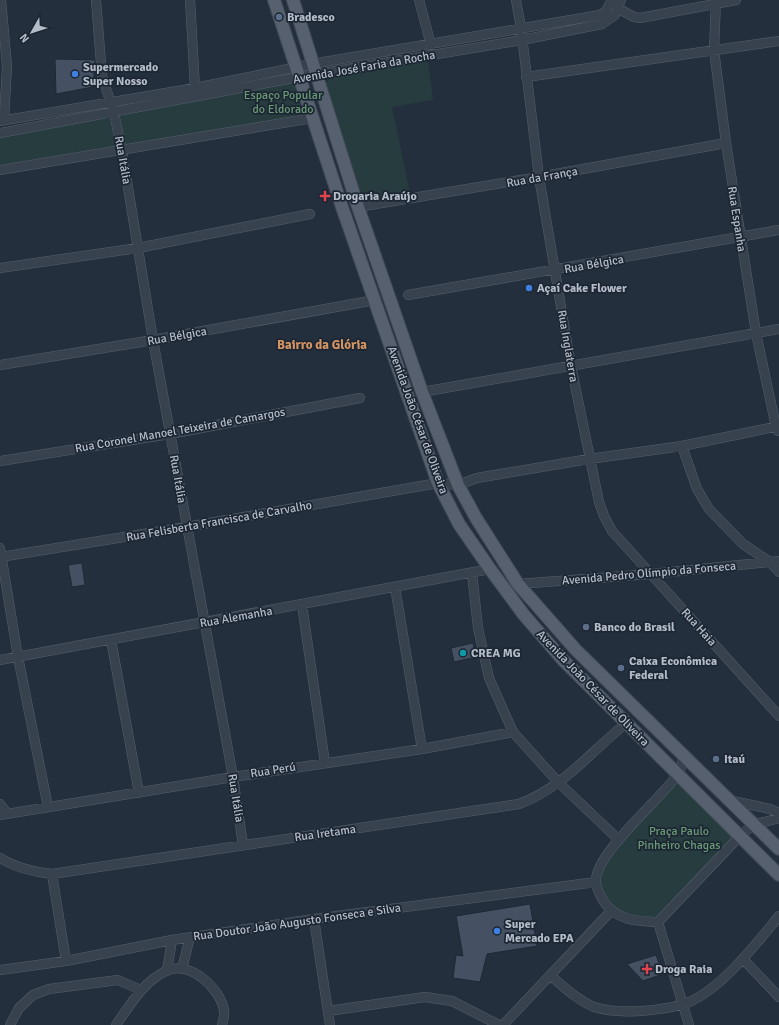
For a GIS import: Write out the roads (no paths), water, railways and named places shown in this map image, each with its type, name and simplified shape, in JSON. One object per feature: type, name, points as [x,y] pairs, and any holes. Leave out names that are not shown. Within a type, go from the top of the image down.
[{"type":"main road","name":"Avenida João César de Oliveira","points":[[274,0],[297,72],[438,483],[459,524],[524,615],[563,660],[779,875]]},
{"type":"main road","name":"Avenida João César de Oliveira","points":[[292,0],[358,208],[422,392],[458,485],[495,550],[518,584],[576,650],[779,849]]},
{"type":"street","points":[[1,0],[7,66],[2,120]]},
{"type":"street","name":"Rua Itália","points":[[96,0],[102,76],[109,102],[114,112],[122,151],[186,527],[233,776],[243,845]]},
{"type":"street","points":[[190,0],[195,88]]},
{"type":"street","points":[[419,0],[431,45]]},
{"type":"street","name":"Rua Inglaterra","points":[[516,0],[521,28],[539,178],[556,270],[571,366],[589,459],[604,516],[612,531],[651,574]]},
{"type":"street","name":"Avenida José Faria da Rocha","points":[[314,70],[431,45],[600,15],[606,11],[612,0]]},
{"type":"street","points":[[620,4],[634,17],[640,18],[716,2],[736,0]]},
{"type":"street","name":"Rua Espanha","points":[[716,2],[714,50],[726,144],[756,333],[778,428]]},
{"type":"street","name":"Avenida José Faria da Rocha","points":[[2,120],[297,72],[522,40],[602,24],[609,20],[620,4]]},
{"type":"street","points":[[526,77],[779,41]]},
{"type":"street","name":"Avenida José Faria da Rocha","points":[[0,133],[114,112],[297,72]]},
{"type":"street","points":[[0,170],[122,151],[313,118]]},
{"type":"street","name":"Rua da França","points":[[358,208],[539,178],[726,144]]},
{"type":"street","points":[[0,268],[138,248],[310,214]]},
{"type":"street","name":"Rua Bélgica","points":[[408,295],[779,230]]},
{"type":"street","name":"Rua Bélgica","points":[[0,365],[153,340],[375,300]]},
{"type":"street","points":[[422,392],[779,329]]},
{"type":"street","name":"Rua Coronel Manoel Teixeira de Camargos","points":[[0,461],[170,434],[360,398]]},
{"type":"street","points":[[458,485],[477,478],[589,459],[682,446],[778,428]]},
{"type":"street","points":[[682,446],[697,489],[709,509],[743,544],[774,561],[779,572]]},
{"type":"street","points":[[438,483],[446,477],[450,463]]},
{"type":"street","name":"Rua Felisberta Francisca de Carvalho","points":[[0,554],[186,527],[438,483],[458,485]]},
{"type":"street","points":[[0,554],[18,657],[48,807]]},
{"type":"street","name":"Avenida Pedro Olímpio da Fonseca","points":[[518,584],[651,574],[774,561]]},
{"type":"street","name":"Rua Alemanha","points":[[0,660],[490,569]]},
{"type":"street","points":[[472,573],[478,628],[489,678],[513,732],[558,782],[619,840]]},
{"type":"street","name":"Rua Haia","points":[[651,574],[779,716]]},
{"type":"street","points":[[395,587],[422,749]]},
{"type":"street","points":[[302,605],[325,763]]},
{"type":"street","points":[[111,640],[139,792]]},
{"type":"street","name":"Rua Iretama","points":[[0,858],[36,873],[52,874],[519,804],[532,800],[558,782],[626,724]]},
{"type":"street","name":"Rua Perú","points":[[0,804],[4,814],[233,776],[422,749],[513,732]]},
{"type":"street","points":[[684,756],[677,774],[619,840],[600,866],[596,882],[602,899],[611,911],[632,921],[658,922],[740,836],[753,825],[779,818]]},
{"type":"street","points":[[728,800],[770,809],[779,813]]},
{"type":"street","points":[[52,874],[66,961]]},
{"type":"street","name":"Rua Doutor João Augusto Fonseca e Silva","points":[[0,970],[66,961],[190,937],[596,882]]},
{"type":"street","points":[[503,1025],[611,911]]},
{"type":"street","points":[[550,975],[576,996],[593,1006],[611,1011],[649,1010],[682,1005],[710,988],[742,959],[779,916]]},
{"type":"street","points":[[314,919],[330,1025]]},
{"type":"street","points":[[658,922],[688,1025]]},
{"type":"street","points":[[182,969],[190,937]]},
{"type":"street","points":[[167,971],[172,940]]},
{"type":"street","points":[[742,959],[779,997]]},
{"type":"street","points":[[116,1025],[141,990],[167,971],[182,969],[196,973],[215,990],[224,1010],[222,1025]]},
{"type":"street","points":[[10,1025],[19,1008],[33,995],[49,989],[118,980],[141,990]]},
{"type":"street","points":[[328,1012],[425,997],[452,1001],[499,1025]]},
{"type":"place","name":"Bradesco","points":[[279,17]]},
{"type":"place","name":"Supermercado Super Nosso","points":[[75,74]]},
{"type":"place","name":"Drogaria Araújo","points":[[325,196]]},
{"type":"place","name":"Açaí Cake Flower","points":[[529,288]]},
{"type":"place","name":"Banco do Brasil","points":[[586,627]]},
{"type":"place","name":"CREA MG","points":[[463,653]]},
{"type":"place","name":"Caixa Econômica Federal","points":[[621,668]]},
{"type":"place","name":"Itaú","points":[[716,759]]},
{"type":"place","name":"Super Mercado EPA","points":[[497,931]]},
{"type":"place","name":"Droga Raia","points":[[647,969]]},
{"type":"district","name":"Bairro da Glória","points":[[322,344]]},
{"type":"park label","name":"Espaço Popular do Eldorado","points":[[283,102]]},
{"type":"park label","name":"Praça Paulo Pinheiro Chagas","points":[[679,838]]}]
